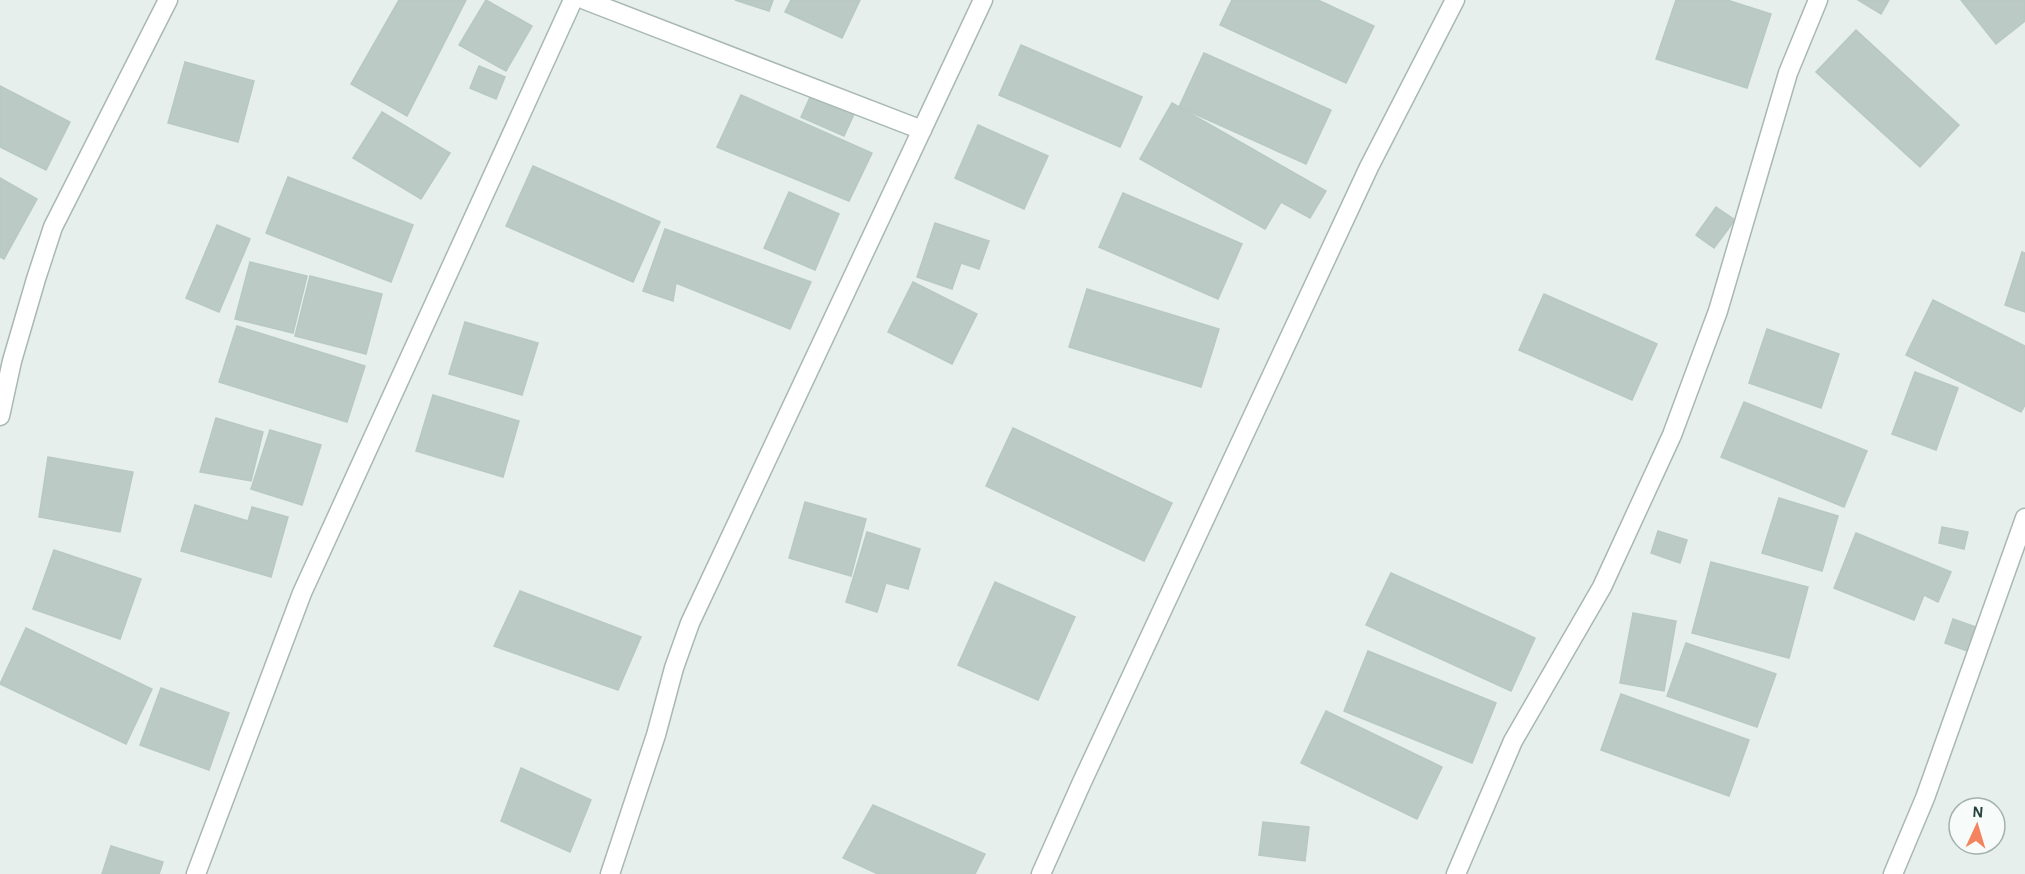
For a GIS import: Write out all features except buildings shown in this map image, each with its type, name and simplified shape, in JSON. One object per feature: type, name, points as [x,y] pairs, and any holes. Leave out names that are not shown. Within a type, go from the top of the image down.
[{"type":"street","points":[[0,416],[12,361],[53,226],[168,0]]},
{"type":"street","points":[[196,874],[302,593],[573,0]]},
{"type":"street","points":[[585,0],[922,130]]},
{"type":"street","points":[[610,874],[690,622],[983,0]]},
{"type":"street","points":[[1041,874],[1369,167],[1455,0]]},
{"type":"street","points":[[1456,874],[1513,741],[1602,587],[1672,435],[1718,312],[1788,73],[1818,0]]},
{"type":"street","points":[[1893,874],[1925,798],[2025,518]]}]
